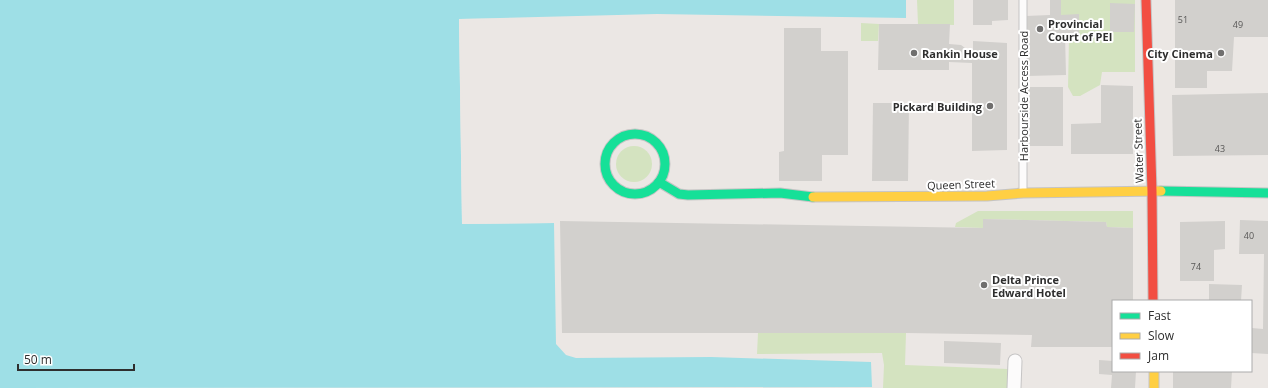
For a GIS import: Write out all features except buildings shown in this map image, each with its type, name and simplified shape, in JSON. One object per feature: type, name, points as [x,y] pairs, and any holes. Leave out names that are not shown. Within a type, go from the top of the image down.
[{"type":"street","name":"Water Street","points":[[1146,0],[1152,191],[1153,300]]},
{"type":"street","points":[[631,135],[641,135],[650,139],[658,145],[663,154],[665,163],[664,173],[659,182],[652,189],[643,193],[633,194],[620,190],[609,180],[605,161],[608,151],[614,143],[631,135]]},
{"type":"street","name":"Queen Street","points":[[659,182],[679,194],[688,195],[780,193],[804,198],[987,196],[1023,193],[1152,191],[1268,193]]},
{"type":"street","points":[[1014,388],[1015,361]]},
{"type":"street","points":[[1154,372],[1154,388]]},
{"type":"lane","name":"Harbourside Access Road","points":[[1023,0],[1023,193]]},
{"type":"green space","points":[[917,0],[954,0],[954,25],[918,24]]},
{"type":"green space","points":[[1061,0],[1135,0],[1135,72],[1102,72],[1100,85],[1080,96],[1073,96],[1068,87],[1069,39],[1079,39],[1079,15],[1061,15]]},
{"type":"green space","points":[[861,23],[879,24],[878,41],[861,41]]},
{"type":"green space","points":[[631,146],[637,146],[647,151],[652,164],[647,177],[637,182],[631,182],[621,177],[616,167],[616,161],[621,151]]},
{"type":"green space","points":[[978,211],[1133,211],[1133,228],[1107,227],[1106,222],[983,219],[983,228],[955,227],[956,223]]},
{"type":"green space","points":[[758,333],[906,333],[905,365],[1008,369],[1008,388],[883,388],[884,365],[882,353],[757,354]]},
{"type":"water","points":[[0,0],[906,0],[906,18],[657,14],[459,19],[462,224],[554,223],[556,344],[566,355],[576,358],[711,357],[871,362],[872,387],[0,388]]},
{"type":"pier","points":[[578,18],[461,21],[464,222],[555,221],[556,223],[462,224],[459,19]]},
{"type":"traffic: fast","points":[[635,134],[651,139],[656,143],[660,148],[665,164],[660,180],[656,185],[651,189],[635,194],[619,189],[614,185],[610,180],[605,164],[610,148],[614,143],[619,139],[635,134]]},
{"type":"traffic: fast","points":[[659,182],[679,194],[688,195],[780,193],[813,197]]},
{"type":"traffic: fast","points":[[1161,191],[1268,193]]},
{"type":"traffic: slow","points":[[813,197],[987,196],[1023,193],[1161,191]]},
{"type":"traffic: slow","points":[[1154,372],[1154,388]]},
{"type":"traffic: jam","points":[[1146,0],[1152,191],[1153,300]]},
{"type":"place","name":"Provincial Court of PEI","points":[[1040,29]]},
{"type":"place","name":"Rankin House","points":[[914,53]]},
{"type":"place","name":"City Cinema","points":[[1221,53]]},
{"type":"place","name":"Pickard Building","points":[[990,106]]},
{"type":"place","name":"Delta Prince Edward Hotel","points":[[984,285]]}]
